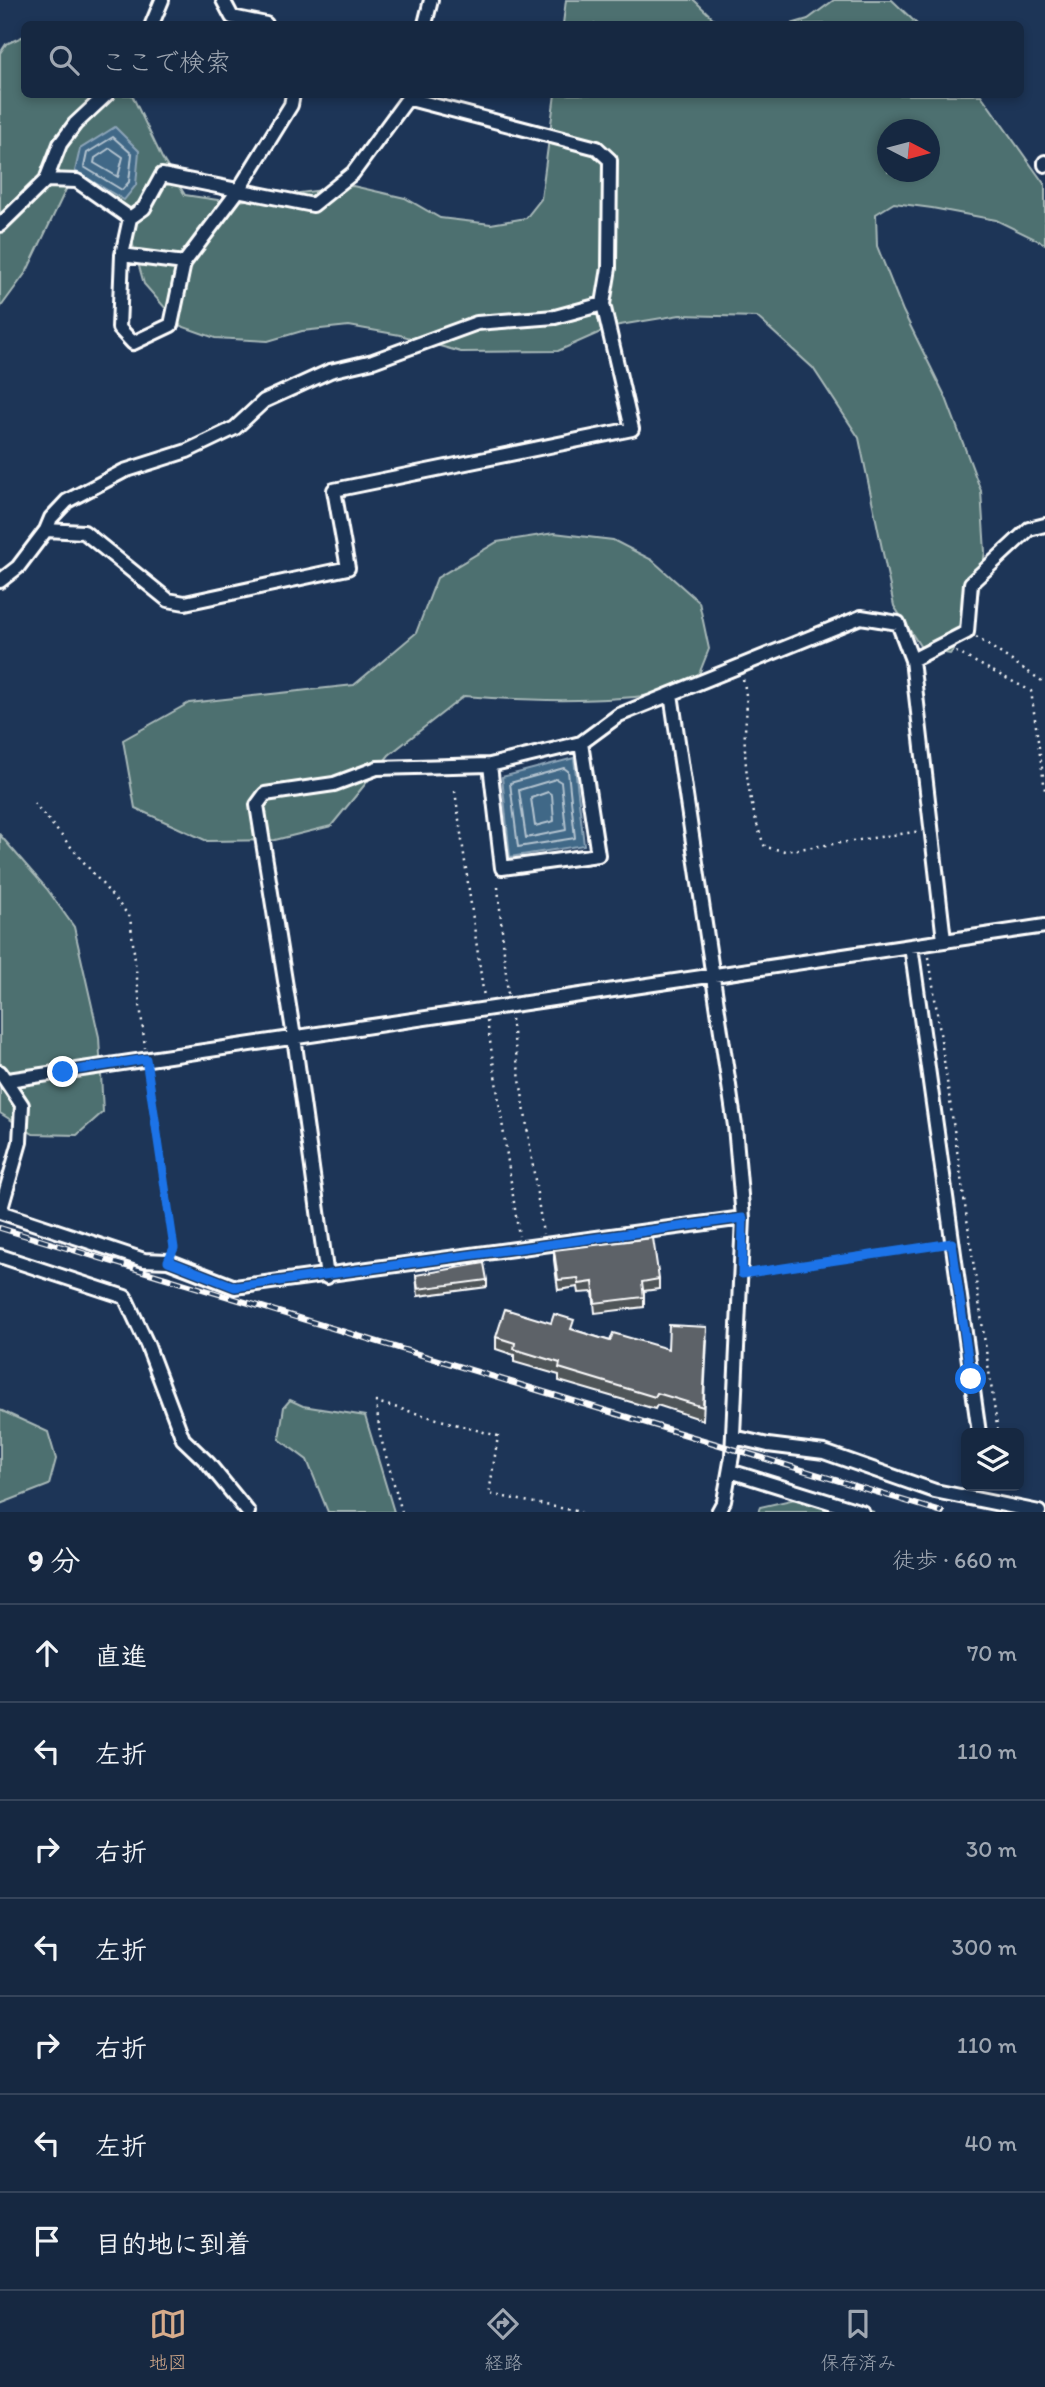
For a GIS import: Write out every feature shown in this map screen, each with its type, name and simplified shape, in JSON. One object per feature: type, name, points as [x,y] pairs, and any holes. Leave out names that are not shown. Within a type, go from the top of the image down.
[{"type":"street","points":[[153,21],[162,0]]},
{"type":"street","points":[[223,0],[232,17],[251,21]]},
{"type":"street","points":[[426,21],[431,0]]},
{"type":"street","points":[[0,225],[46,180],[60,144],[75,124],[103,98]]},
{"type":"street","points":[[292,98],[291,105],[238,191],[184,263],[171,325],[133,343],[119,328],[122,255],[130,218],[144,208],[162,175],[238,191],[313,205],[353,173],[409,98]]},
{"type":"street","points":[[46,530],[84,532],[167,600],[185,603],[348,568],[334,490],[632,429],[603,304],[609,268],[610,160],[597,148],[414,98]]},
{"type":"street","points":[[46,180],[77,181],[130,218]]},
{"type":"street","points":[[122,255],[184,263]]},
{"type":"street","points":[[0,581],[18,567],[46,530],[51,519],[67,501],[124,471],[187,451],[235,428],[264,401],[330,371],[373,361],[477,323],[555,317],[603,304]]},
{"type":"street","points":[[912,660],[967,632],[971,583],[1029,529],[1045,524]]},
{"type":"street","points":[[327,1277],[294,1037],[257,805],[265,794],[334,784],[377,768],[490,765],[581,743],[619,715],[860,617],[898,623],[912,660],[944,940]]},
{"type":"street","points":[[671,694],[714,973],[735,1126],[743,1218],[734,1437],[730,1471],[718,1512]]},
{"type":"street","points":[[490,765],[502,868],[598,855],[581,743]]},
{"type":"street","points":[[743,1218],[327,1277],[235,1287],[168,1261],[144,1260],[0,1212],[20,1142],[22,1105],[4,1076],[146,1059],[1045,926]]},
{"type":"street","points":[[911,946],[978,1428]]},
{"type":"street","points":[[0,1256],[125,1297],[147,1344],[183,1439],[208,1463],[248,1512]]},
{"type":"street","points":[[734,1437],[768,1445],[824,1452],[935,1491],[987,1492],[1039,1512]]},
{"type":"street","points":[[730,1471],[862,1512]]},
{"type":"path","points":[[967,632],[1045,683]]},
{"type":"path","points":[[944,645],[1031,691],[1045,790]]},
{"type":"path","points":[[739,666],[749,703],[744,749],[759,833],[765,847],[785,851],[931,829]]},
{"type":"path","points":[[34,803],[130,917],[146,1059],[174,1248],[168,1261]]},
{"type":"path","points":[[498,887],[509,1004],[545,1246]]},
{"type":"path","points":[[927,943],[997,1428]]},
{"type":"path","points":[[742,1274],[952,1243]]},
{"type":"path","points":[[402,1512],[380,1435],[376,1402],[498,1436],[489,1494],[581,1512]]},
{"type":"green space","points":[[566,0],[694,0],[716,21],[563,21]]},
{"type":"green space","points":[[834,0],[892,0],[914,21],[801,21]]},
{"type":"green space","points":[[21,37],[21,98],[133,98],[162,158],[185,195],[231,202],[353,186],[405,198],[440,218],[491,224],[526,218],[541,199],[554,98],[983,98],[1045,185],[1045,244],[996,220],[932,208],[894,203],[876,214],[877,246],[903,311],[946,398],[981,491],[985,552],[973,626],[950,654],[922,649],[894,606],[859,438],[813,368],[757,317],[680,315],[614,326],[558,351],[461,352],[400,335],[349,326],[302,331],[268,341],[215,338],[181,326],[144,284],[124,213],[89,168],[70,181],[27,271],[0,308],[0,53],[6,44]]},
{"type":"green space","points":[[554,533],[613,540],[652,560],[699,602],[709,649],[693,689],[636,697],[579,700],[464,696],[389,755],[331,826],[275,840],[207,841],[135,808],[123,740],[189,703],[354,685],[416,633],[437,578],[497,542]]},
{"type":"green space","points":[[0,835],[47,889],[74,927],[99,1037],[103,1112],[77,1135],[33,1134],[0,1113]]},
{"type":"green space","points":[[290,1400],[303,1406],[365,1416],[394,1512],[328,1512],[307,1460],[279,1439],[284,1407]]},
{"type":"green space","points":[[0,1410],[48,1432],[56,1459],[49,1485],[0,1504]]},
{"type":"green space","points":[[817,1494],[874,1512],[758,1512],[760,1507]]},
{"type":"water","points":[[115,127],[139,151],[136,185],[124,200],[75,171],[80,149]]},
{"type":"water","points":[[574,758],[584,845],[510,857],[502,777]]},
{"type":"building","points":[[653,1238],[659,1279],[642,1282],[644,1297],[595,1303],[593,1282],[579,1284],[578,1278],[558,1280],[554,1250]]},
{"type":"building","points":[[484,1263],[487,1280],[418,1289],[416,1275]]},
{"type":"building","points":[[505,1309],[551,1323],[554,1314],[574,1320],[571,1329],[610,1341],[613,1333],[668,1349],[669,1325],[707,1327],[703,1407],[657,1393],[655,1397],[559,1368],[560,1363],[514,1349],[515,1343],[496,1337]]},
{"type":"railway","points":[[0,1228],[942,1512]]},
{"type":"route","points":[[63,1072],[146,1059],[174,1248],[168,1261],[235,1287],[327,1277],[743,1218],[742,1274],[952,1243],[971,1379]]}]
